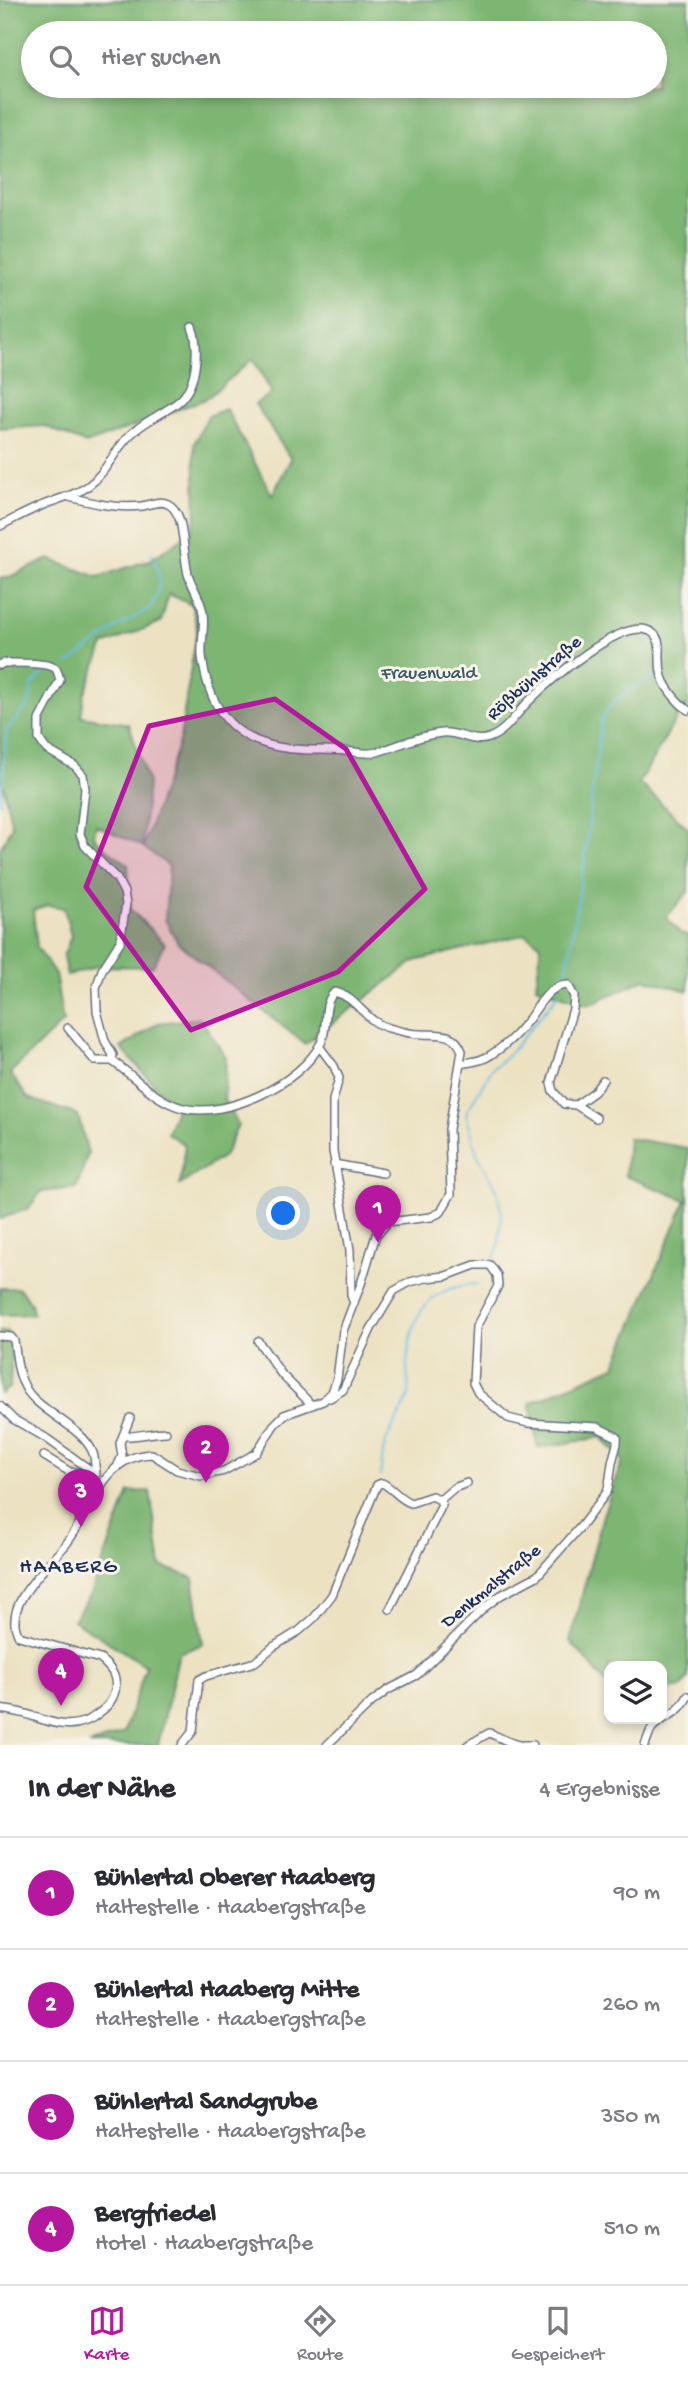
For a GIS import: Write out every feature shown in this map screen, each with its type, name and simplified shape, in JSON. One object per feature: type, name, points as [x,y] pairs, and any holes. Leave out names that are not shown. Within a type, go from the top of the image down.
[{"type":"street","points":[[0,526],[55,500],[69,497],[90,485],[136,429],[181,400],[196,361],[197,340],[192,327]]},
{"type":"street","name":"Rößbühlstraße","points":[[69,497],[121,507],[160,502],[167,503],[174,509],[180,523],[188,574],[203,615],[202,654],[207,685],[214,704],[236,728],[268,745],[299,751],[347,751],[366,754],[417,737],[446,732],[479,740],[489,738],[499,732],[536,694],[576,661],[607,639],[634,630],[647,630],[657,637],[661,653],[661,673],[676,699],[688,710]]},
{"type":"street","points":[[0,665],[30,663],[52,666],[57,671],[60,680],[39,720],[38,739],[46,749],[75,766],[83,775],[85,789],[80,834],[85,846],[117,879],[124,892],[126,904],[120,942],[98,978],[95,1000],[113,1061]]},
{"type":"street","points":[[460,1064],[491,1055],[528,1021],[539,1004],[554,989],[568,985],[574,996],[573,1009],[551,1083],[553,1091],[564,1104],[576,1105],[594,1092],[603,1080]]},
{"type":"street","points":[[0,1709],[31,1716],[46,1723],[72,1725],[93,1719],[106,1708],[115,1692],[116,1678],[109,1666],[100,1659],[19,1636],[12,1630],[8,1621],[14,1601],[24,1584],[66,1546],[88,1503],[118,1466],[133,1458],[152,1454],[177,1470],[201,1476],[224,1471],[257,1453],[274,1425],[284,1415],[323,1401],[332,1392],[337,1380],[343,1331],[376,1235],[388,1222],[431,1217],[441,1212],[451,1194],[449,1129],[462,1051],[450,1035],[405,1032],[381,1026],[344,995],[335,992],[328,1002],[324,1033],[319,1046],[297,1072],[268,1092],[234,1105],[201,1111],[182,1108],[157,1096],[113,1061],[95,1061],[78,1044],[68,1028]]},
{"type":"street","points":[[319,1046],[339,1077],[332,1100],[334,1164],[346,1228],[351,1295],[354,1303]]},
{"type":"street","points":[[576,1105],[596,1118]]},
{"type":"street","points":[[334,1164],[383,1173]]},
{"type":"street","name":"Denkmalstraße","points":[[323,1401],[343,1390],[371,1329],[394,1291],[410,1282],[446,1276],[475,1265],[490,1265],[497,1275],[498,1286],[476,1327],[472,1383],[478,1393],[508,1418],[528,1423],[597,1427],[617,1437],[618,1446],[607,1492],[550,1563],[537,1576],[501,1595],[485,1607],[417,1675],[387,1690],[327,1745]]},
{"type":"street","points":[[0,1336],[11,1337],[14,1341],[19,1373],[27,1390],[37,1402],[65,1422],[89,1446],[93,1453],[96,1474]]},
{"type":"street","points":[[258,1341],[282,1375],[312,1405]]},
{"type":"street","points":[[0,1406],[13,1419],[46,1438],[105,1480]]},
{"type":"street","points":[[118,1466],[122,1456],[120,1443],[130,1418]]},
{"type":"street","points":[[124,1436],[166,1432]]},
{"type":"street","points":[[44,1456],[70,1472],[96,1474]]},
{"type":"street","points":[[182,1745],[193,1731],[200,1680],[255,1662],[299,1631],[323,1608],[332,1595],[377,1485],[382,1483],[389,1486],[402,1500],[411,1503],[432,1496],[440,1500],[442,1505],[390,1609]]},
{"type":"street","points":[[440,1500],[454,1488],[467,1483]]},
{"type":"street","points":[[645,1745],[651,1730],[681,1708],[688,1696]]},
{"type":"street","points":[[468,1745],[489,1733],[508,1743],[533,1745]]},
{"type":"highlighted area","points":[[275,699],[346,749],[425,889],[338,972],[191,1030],[86,887],[149,726]]},
{"type":"green space","name":"Frauenwald","points":[[0,0],[688,0],[688,708],[683,707],[639,783],[688,828],[688,892],[666,917],[681,934],[688,935],[688,991],[645,979],[588,1005],[536,986],[541,945],[526,934],[415,961],[305,1044],[178,943],[165,919],[169,866],[143,847],[180,739],[197,628],[192,605],[169,594],[161,622],[104,645],[84,695],[81,716],[129,724],[148,783],[142,846],[96,825],[94,837],[128,864],[130,909],[165,944],[152,967],[98,966],[67,976],[63,957],[71,936],[64,908],[48,905],[33,910],[37,947],[55,974],[63,1022],[10,1073],[28,1098],[78,1115],[88,1154],[76,1188],[41,1192],[28,1209],[0,1219],[0,849],[12,826],[0,782],[0,578],[7,578],[49,559],[98,577],[150,560],[191,532],[196,518],[194,444],[208,416],[226,409],[272,495],[291,459],[255,404],[272,393],[253,359],[206,399],[86,444],[45,426],[0,429]]},
{"type":"green space","points":[[200,1018],[226,1057],[224,1100],[238,1124],[225,1155],[180,1185],[185,1145],[167,1133],[176,1109],[121,1048],[158,1023]]},
{"type":"green space","points":[[628,1138],[688,1148],[688,1678],[682,1687],[667,1689],[667,1661],[604,1661],[604,1681],[570,1641],[603,1515],[623,1460],[601,1437],[538,1448],[530,1403],[615,1366],[686,1200],[625,1176]]},
{"type":"green space","points":[[0,1288],[19,1288],[31,1303],[33,1314],[0,1315]]},
{"type":"green space","points":[[0,1331],[7,1331],[12,1342],[10,1387],[0,1394]]},
{"type":"green space","points":[[150,1491],[161,1566],[193,1578],[203,1644],[179,1653],[158,1745],[89,1745],[124,1733],[146,1666],[73,1620],[91,1594],[129,1492]]},
{"type":"waterway","points":[[68,664],[116,628],[150,608],[158,593],[160,579],[152,553]]},
{"type":"waterway","points":[[0,803],[7,729],[29,704],[32,685],[43,674]]},
{"type":"waterway","points":[[565,979],[585,857],[601,721],[616,700],[653,677]]},
{"type":"waterway","points":[[492,1262],[498,1249],[502,1215],[497,1189],[477,1154],[466,1113],[492,1069],[511,1052],[559,993]]},
{"type":"waterway","points":[[380,1476],[385,1443],[409,1395],[407,1368],[416,1321],[432,1299],[459,1286],[477,1284]]},
{"type":"place","name":"Bühlertal Oberer Haaberg","points":[[378,1243]]},
{"type":"place","name":"Bühlertal Haaberg Mitte","points":[[206,1483]]},
{"type":"place","name":"Bühlertal Sandgrube","points":[[81,1527]]},
{"type":"place","name":"Bergfriedel","points":[[61,1706]]},
{"type":"district","name":"HAABERG","points":[[69,1568]]}]
